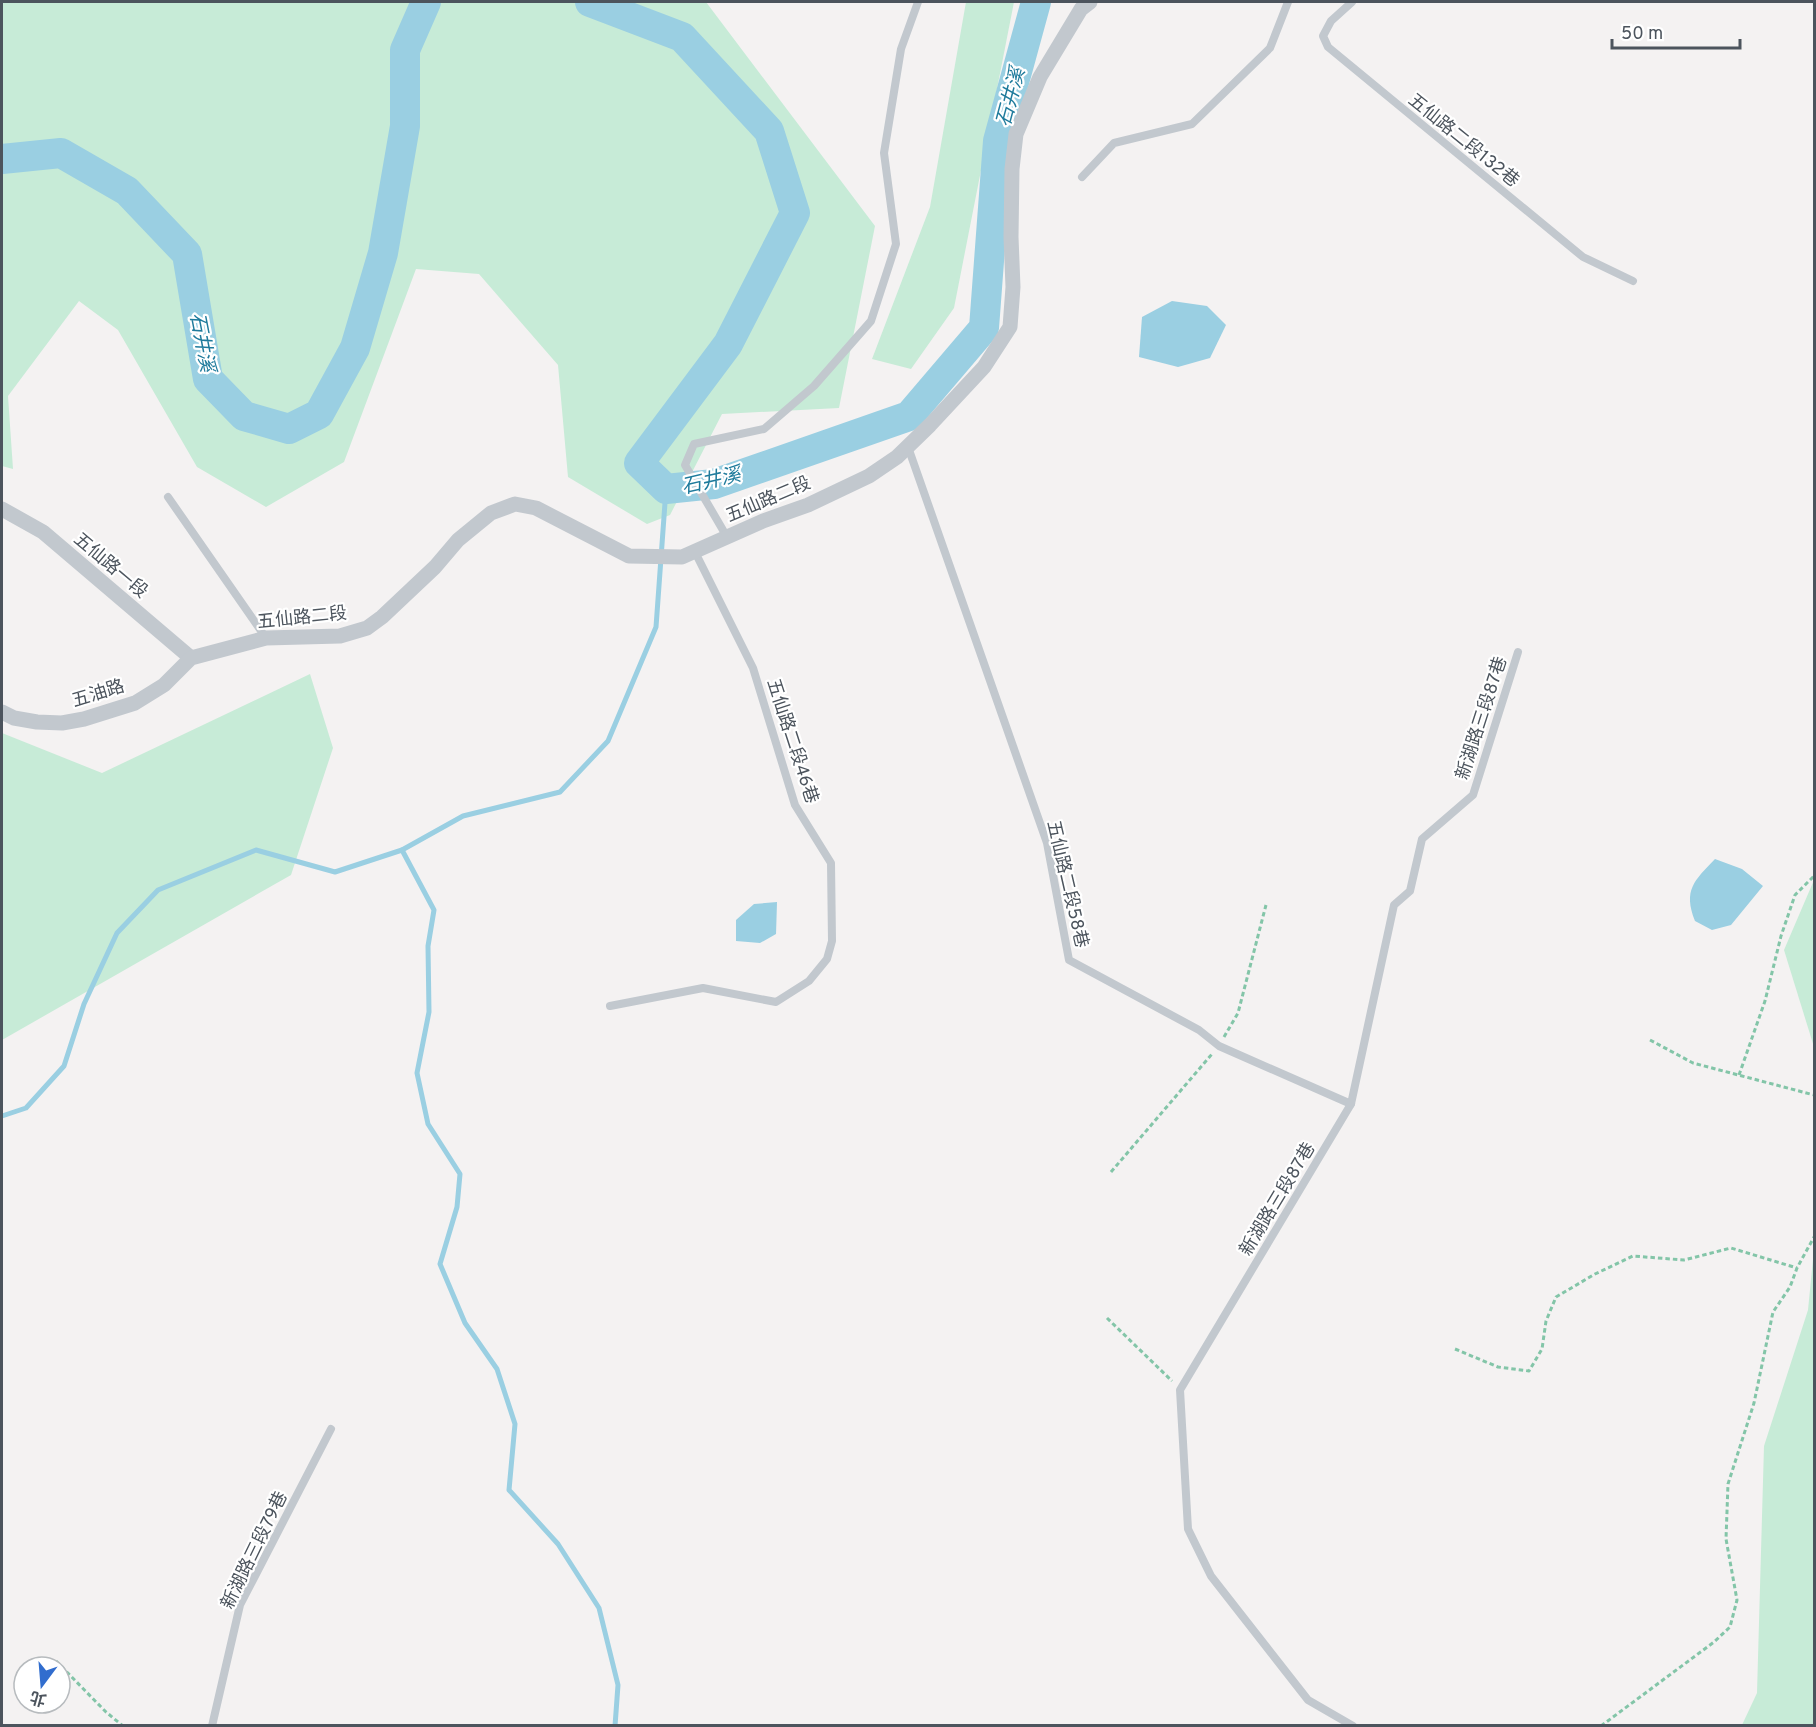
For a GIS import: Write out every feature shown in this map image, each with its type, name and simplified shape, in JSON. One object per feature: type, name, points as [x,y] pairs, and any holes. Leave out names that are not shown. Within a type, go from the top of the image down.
[{"type":"street","name":"五仙路二段","points":[[191,658],[266,638],[340,636],[367,628],[382,618],[435,567],[466,533],[491,513],[515,504],[536,508],[629,556],[642,558],[688,554],[763,521],[808,505],[869,476],[908,447],[984,367],[1010,327],[1013,287],[1012,169],[1016,134],[1040,77],[1082,9],[1090,2]]},
{"type":"street","name":"五仙路一段","points":[[2,509],[43,532],[191,658]]},
{"type":"street","name":"五油路","points":[[2,712],[14,718],[62,723],[105,714],[135,703],[164,685],[191,658]]},
{"type":"lane","points":[[726,537],[685,465],[694,444],[764,429],[814,386],[871,321],[896,244],[884,153],[901,49],[918,2]]},
{"type":"lane","points":[[1082,177],[1114,143],[1192,124],[1270,48],[1288,2]]},
{"type":"lane","name":"五仙路二段132巷","points":[[1352,2],[1331,21],[1323,36],[1328,47],[1583,257],[1633,281]]},
{"type":"lane","name":"五仙路二段58巷","points":[[908,447],[1047,843],[1069,960],[1198,1030],[1219,1046],[1351,1104]]},
{"type":"lane","points":[[168,497],[266,638]]},
{"type":"lane","name":"五仙路二段46巷","points":[[610,1006],[703,988],[776,1002],[809,981],[827,959],[832,940],[831,863],[795,805],[753,668],[688,554]]},
{"type":"lane","name":"新湖路三段87巷","points":[[1180,1390],[1351,1104],[1394,905],[1410,891],[1422,839],[1473,795],[1518,652]]},
{"type":"lane","points":[[1180,1390],[1188,1529],[1211,1576],[1308,1700],[1353,1725]]},
{"type":"lane","name":"新湖路三段79巷","points":[[212,1725],[240,1605],[331,1429]]},
{"type":"path","points":[[1739,1075],[1765,1001],[1781,936],[1796,895],[1815,876]]},
{"type":"path","points":[[1111,1172],[1219,1046],[1238,1013],[1266,904]]},
{"type":"path","points":[[1650,1040],[1693,1063],[1815,1095]]},
{"type":"path","points":[[1601,1725],[1714,1642],[1730,1627],[1737,1600],[1726,1539],[1728,1484],[1754,1403],[1773,1312],[1790,1287],[1797,1268],[1815,1237]]},
{"type":"path","points":[[1455,1349],[1498,1367],[1529,1371],[1542,1349],[1546,1321],[1556,1297],[1595,1274],[1634,1256],[1684,1260],[1731,1248],[1797,1268]]},
{"type":"path","points":[[1107,1318],[1180,1390]]},
{"type":"path","points":[[72,1677],[106,1712],[123,1725]]},
{"type":"green space","points":[[2,2],[706,2],[875,226],[839,408],[722,414],[670,515],[647,524],[568,477],[558,365],[479,274],[416,269],[344,462],[266,507],[197,467],[118,330],[79,301],[8,396],[13,469],[2,466]]},
{"type":"green space","points":[[966,2],[1014,2],[954,308],[911,369],[872,359],[930,207]]},
{"type":"green space","points":[[310,674],[333,748],[291,875],[2,1040],[2,733],[102,773]]},
{"type":"green space","points":[[1814,880],[1814,1047],[1784,950]]},
{"type":"green space","points":[[1814,1249],[1814,1725],[1742,1725],[1757,1693],[1764,1446],[1808,1310]]},
{"type":"water","points":[[1172,301],[1207,306],[1226,325],[1210,358],[1178,367],[1139,357],[1142,317]]},
{"type":"water","points":[[1715,859],[1742,869],[1763,886],[1731,925],[1712,930],[1695,921],[1690,901],[1696,880]]},
{"type":"water","points":[[777,902],[776,934],[760,943],[736,941],[736,920],[754,904]]},
{"type":"waterway","name":"石井溪","points":[[2,159],[61,153],[127,191],[187,254],[208,379],[244,416],[289,429],[319,414],[355,348],[383,253],[405,126],[405,50],[426,2]]},
{"type":"waterway","name":"石井溪","points":[[590,2],[682,37],[769,131],[795,213],[728,344],[639,463],[666,489],[714,484],[909,416],[984,328],[998,141],[1036,2]]},
{"type":"waterway","points":[[2,1116],[26,1108],[64,1066],[84,1004],[117,933],[158,890],[256,850],[335,872],[402,850],[463,816],[560,792],[608,741],[656,627],[666,489]]},
{"type":"waterway","points":[[402,850],[434,910],[428,946],[429,1012],[417,1073],[428,1124],[460,1174],[457,1207],[440,1264],[465,1323],[497,1369],[515,1424],[509,1490],[558,1544],[599,1608],[618,1685],[615,1726]]}]
